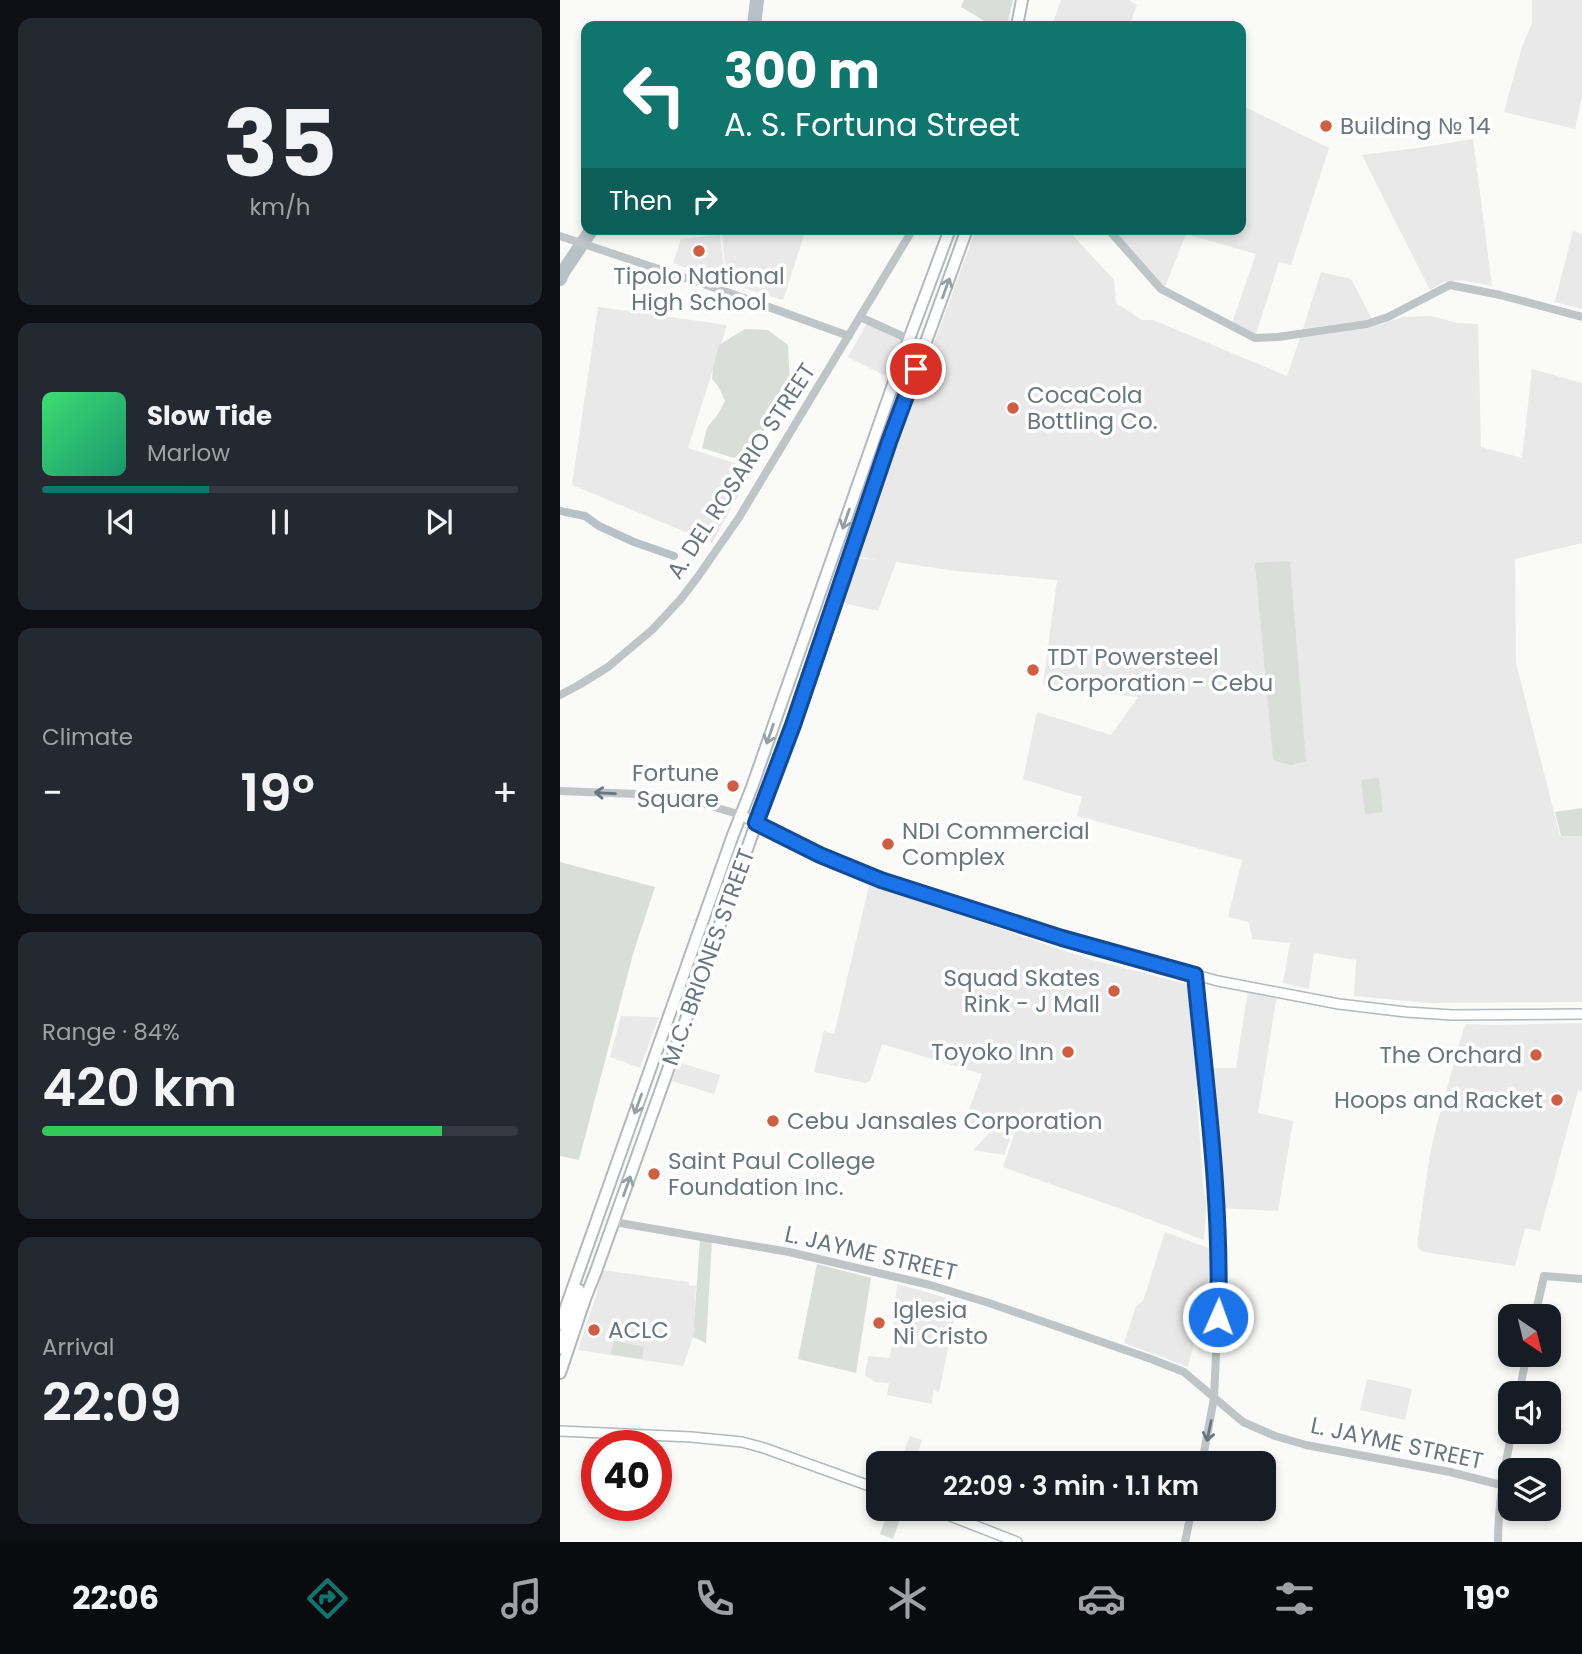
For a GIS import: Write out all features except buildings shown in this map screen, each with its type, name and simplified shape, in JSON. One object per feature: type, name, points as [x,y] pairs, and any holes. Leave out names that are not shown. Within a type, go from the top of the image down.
[{"type":"main road","points":[[1018,21],[1022,0]]},
{"type":"main road","name":"M.C. BRIONES STREET","points":[[560,1324],[948,235]]},
{"type":"main road","name":"M.C. BRIONES STREET","points":[[560,1373],[793,725],[889,442],[965,235]]},
{"type":"main road","points":[[741,815],[820,855],[881,880],[1062,938],[1195,975],[1339,1004],[1406,1012],[1463,1015],[1582,1014]]},
{"type":"main road","name":"M.C. BRIONES STREET","points":[[576,1301],[589,1243]]},
{"type":"main road","name":"M.C. BRIONES STREET","points":[[576,1301],[603,1250]]},
{"type":"main road","points":[[560,1348],[576,1301]]},
{"type":"main road","points":[[560,1431],[742,1442],[866,1484]]},
{"type":"main road","points":[[963,1521],[1017,1542]]},
{"type":"street","name":"A. DEL ROSARIO STREET","points":[[560,695],[613,663],[660,623],[697,578],[738,519],[909,235]]},
{"type":"street","points":[[1113,235],[1161,289],[1255,338],[1367,324],[1388,317],[1450,285],[1582,317]]},
{"type":"street","points":[[560,236],[849,336]]},
{"type":"street","points":[[860,317],[925,346]]},
{"type":"street","points":[[560,791],[638,794],[695,801],[741,815]]},
{"type":"street","points":[[1195,975],[1218,1235],[1219,1289],[1214,1398],[1204,1451]]},
{"type":"street","name":"L. JAYME STREET","points":[[614,1222],[789,1252],[930,1285],[1152,1359],[1184,1373],[1243,1422],[1275,1436],[1306,1446],[1450,1472],[1498,1484]]},
{"type":"street","points":[[1538,1304],[1544,1276],[1582,1279]]},
{"type":"street","points":[[1185,1542],[1189,1521]]},
{"type":"street","points":[[1498,1521],[1498,1542]]},
{"type":"shaded area","points":[[964,0],[1013,0],[1008,21],[985,21],[961,7]]},
{"type":"shaded area","points":[[1061,0],[1129,0],[1137,5],[1131,21],[1054,21]]},
{"type":"shaded area","points":[[1532,0],[1582,0],[1582,97],[1575,129],[1504,112],[1522,47],[1532,23]]},
{"type":"shaded area","points":[[1246,107],[1329,148],[1291,265],[1279,262],[1256,334],[1232,323],[1256,254],[1190,235],[1246,235]]},
{"type":"shaded area","points":[[1473,139],[1492,286],[1461,280],[1444,282],[1430,290],[1362,155]]},
{"type":"shaded area","points":[[1573,231],[1582,234],[1582,309],[1555,302]]},
{"type":"shaded area","name":"Tipolo National High School","points":[[720,235],[726,283],[673,263],[681,239]]},
{"type":"shaded area","points":[[804,235],[783,300],[727,283],[722,236]]},
{"type":"shaded area","points":[[974,235],[1073,235],[1114,280],[1116,303],[1142,320],[1153,320],[1287,376],[1300,338],[1369,328],[1403,317],[1431,316],[1457,323],[1478,324],[1481,447],[1522,458],[1532,369],[1582,383],[1582,543],[1515,559],[1516,663],[1560,836],[1582,836],[1582,1002],[1428,1003],[1354,996],[1356,960],[1314,953],[1309,989],[1283,983],[1290,943],[1252,939],[1249,922],[1228,917],[1242,860],[1077,816],[1082,797],[1023,779],[1037,712],[1111,735],[1138,697],[1043,685],[1057,580],[956,571],[896,562],[878,611],[840,602],[855,558],[876,560],[856,556]]},
{"type":"shaded area","points":[[1117,235],[1186,235],[1165,287],[1159,284]]},
{"type":"shaded area","points":[[1321,272],[1351,279],[1372,319],[1303,329]]},
{"type":"shaded area","points":[[598,307],[727,325],[688,448],[753,469],[712,543],[572,485]]},
{"type":"shaded area","points":[[867,323],[902,341],[888,377],[848,357]]},
{"type":"shaded area","points":[[745,329],[768,330],[788,345],[790,386],[757,442],[734,458],[702,448],[707,428],[725,401],[712,379],[719,345]]},
{"type":"shaded area","points":[[1290,561],[1306,761],[1291,765],[1273,758],[1255,563]]},
{"type":"shaded area","points":[[1379,778],[1383,812],[1365,814],[1361,780]]},
{"type":"shaded area","points":[[1582,808],[1582,836],[1561,836],[1555,812]]},
{"type":"shaded area","points":[[560,862],[655,887],[633,954],[579,1160],[560,1156]]},
{"type":"shaded area","points":[[869,886],[1089,959],[1194,986],[1203,1085],[1196,1087],[1204,1195],[1207,1197],[1204,1240],[1003,1167],[1025,1103],[1004,1155],[973,1150],[991,1131],[965,1121],[982,1074],[882,1044],[870,1081],[866,1083],[814,1072],[824,1031],[834,1034]]},
{"type":"shaded area","points":[[1248,990],[1277,995],[1258,1113],[1293,1121],[1278,1211],[1221,1208],[1211,1068],[1236,1068]]},
{"type":"shaded area","points":[[621,1016],[659,1017],[640,1068],[610,1057]]},
{"type":"shaded area","points":[[1582,1023],[1582,1091],[1578,1090],[1540,1231],[1525,1228],[1515,1266],[1419,1249],[1417,1245],[1430,1153],[1465,1024]]},
{"type":"shaded area","points":[[678,1062],[720,1075],[714,1094],[672,1081]]},
{"type":"shaded area","points":[[1165,1232],[1214,1250],[1188,1367],[1124,1343],[1136,1306],[1143,1301]]},
{"type":"shaded area","points":[[700,1239],[712,1241],[706,1343],[693,1337]]},
{"type":"shaded area","points":[[817,1264],[871,1278],[856,1373],[798,1359]]},
{"type":"shaded area","points":[[602,1270],[689,1282],[689,1285],[696,1286],[693,1337],[683,1366],[578,1350]]},
{"type":"shaded area","points":[[897,1284],[958,1301],[939,1392],[933,1390],[932,1404],[887,1395],[889,1383],[875,1382],[865,1375],[868,1356],[890,1358]]},
{"type":"shaded area","points":[[614,1341],[644,1347],[642,1359],[611,1354]]},
{"type":"shaded area","points":[[1367,1379],[1412,1389],[1405,1420],[1360,1410]]},
{"type":"shaded area","points":[[910,1436],[922,1440],[919,1451],[904,1451]]},
{"type":"shaded area","points":[[885,1521],[899,1521],[893,1539],[880,1534]]},
{"type":"waterway","points":[[755,21],[757,0]]},
{"type":"waterway","points":[[560,279],[588,235]]},
{"type":"waterway","points":[[560,511],[585,516],[599,526],[634,542],[674,556]]},
{"type":"place","name":"Building № 14","points":[[1326,126]]},
{"type":"place","name":"Tipolo National High School","points":[[699,251]]},
{"type":"place","name":"CocaCola Bottling Co.","points":[[1013,408]]},
{"type":"place","name":"TDT Powersteel Corporation - Cebu","points":[[1033,670]]},
{"type":"place","name":"Fortune Square","points":[[733,786]]},
{"type":"place","name":"NDI Commercial Complex","points":[[888,844]]},
{"type":"place","name":"Squad Skates Rink - J Mall","points":[[1114,991]]},
{"type":"place","name":"Toyoko Inn","points":[[1068,1052]]},
{"type":"place","name":"The Orchard","points":[[1536,1055]]},
{"type":"place","name":"Hoops and Racket","points":[[1557,1100]]},
{"type":"place","name":"Cebu Jansales Corporation","points":[[773,1121]]},
{"type":"place","name":"Saint Paul College Foundation Inc.","points":[[654,1174]]},
{"type":"place","name":"Iglesia Ni Cristo","points":[[879,1323]]},
{"type":"place","name":"ACLC","points":[[594,1330]]},
{"type":"route","points":[[916,369],[793,725],[756,823],[820,855],[881,880],[1062,938],[1195,975],[1215,1190],[1218,1317]]}]
